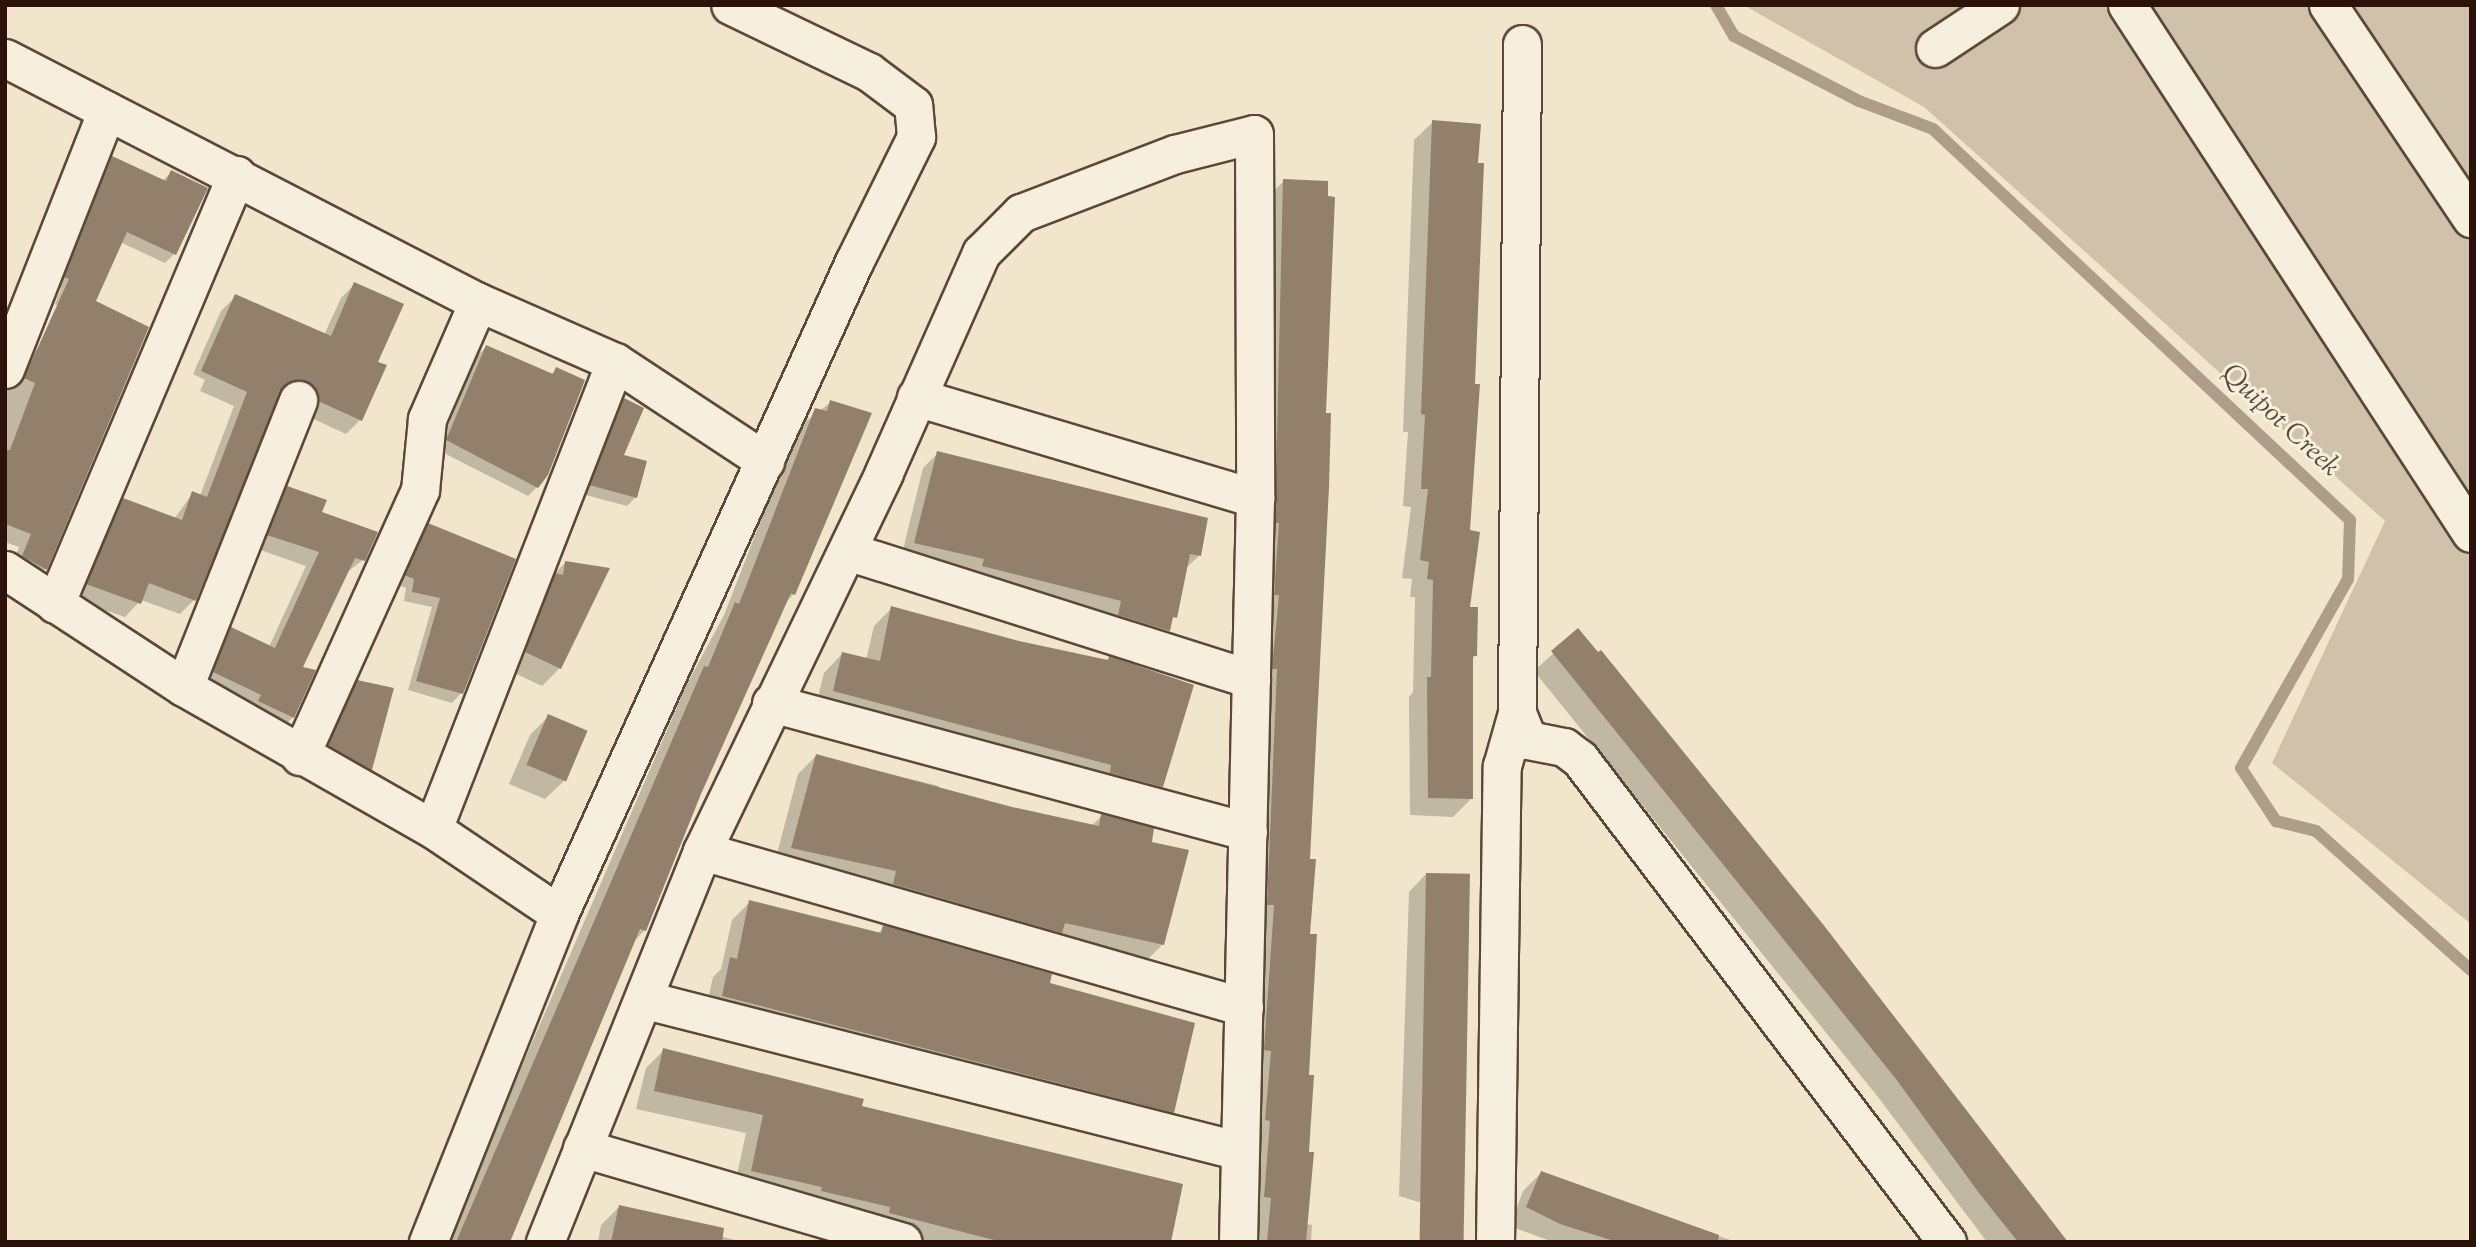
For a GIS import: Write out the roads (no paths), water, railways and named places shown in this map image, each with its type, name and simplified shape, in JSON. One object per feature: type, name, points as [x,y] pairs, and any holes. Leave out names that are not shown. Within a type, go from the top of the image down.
[{"type":"street","points":[[428,1242],[559,914],[854,261],[916,137],[913,105],[869,72],[730,5]]},
{"type":"street","points":[[1935,48],[2000,5]]},
{"type":"street","points":[[2127,5],[2471,534]]},
{"type":"street","points":[[2328,5],[2471,218]]},
{"type":"street","points":[[1495,1242],[1502,766],[1517,713],[1522,44]]},
{"type":"street","points":[[5,58],[236,174],[478,302],[615,362],[765,461]]},
{"type":"street","points":[[5,369],[107,110]]},
{"type":"street","points":[[545,1242],[646,1000],[702,851],[771,703],[847,551],[981,253],[1021,213],[1175,154],[1254,134],[1255,498],[1238,1242]]},
{"type":"street","points":[[55,604],[236,174]]},
{"type":"street","points":[[300,756],[420,490],[427,419],[478,302]]},
{"type":"street","points":[[433,829],[615,362]]},
{"type":"street","points":[[916,397],[1255,498]]},
{"type":"street","points":[[184,687],[298,400]]},
{"type":"street","points":[[847,551],[1251,679]]},
{"type":"street","points":[[5,570],[184,687],[300,756],[433,829],[559,914]]},
{"type":"street","points":[[771,703],[1248,832]]},
{"type":"street","points":[[1517,713],[1528,740],[1564,747],[1580,759],[1947,1242]]},
{"type":"street","points":[[702,851],[1244,1007]]},
{"type":"street","points":[[646,1000],[1240,1151]]},
{"type":"street","points":[[582,1149],[903,1242]]},
{"type":"waterway","name":"Quipot Creek","points":[[1716,5],[1734,36],[1859,101],[1933,129],[2350,520],[2348,579],[2241,768],[2276,821],[2316,831],[2471,970]]}]
